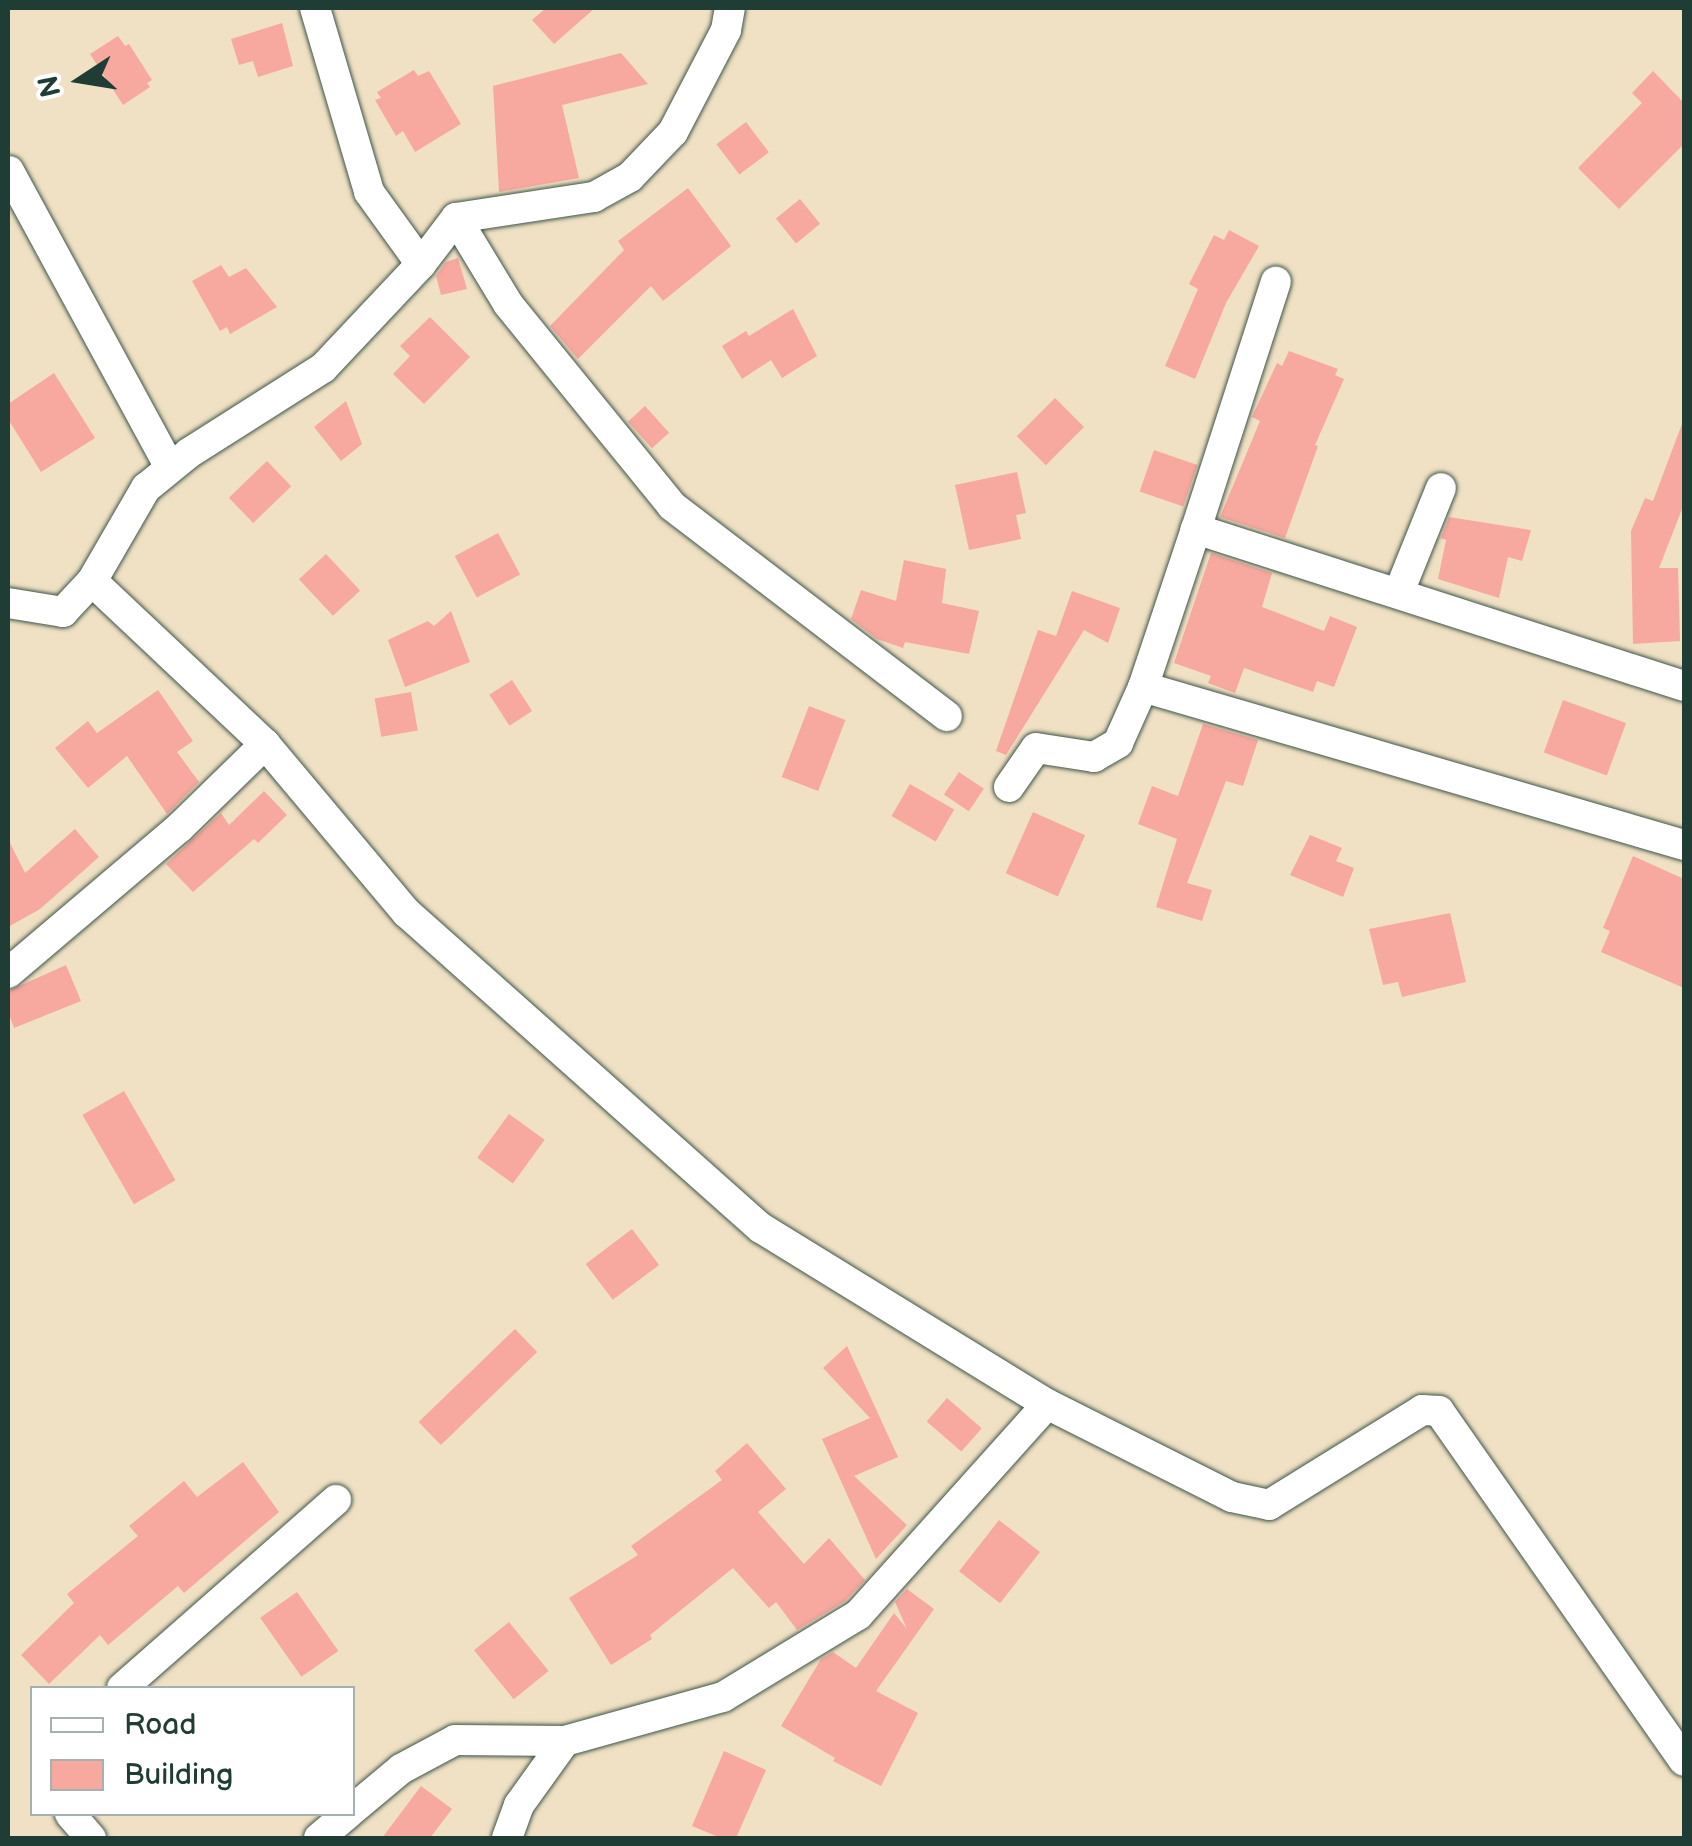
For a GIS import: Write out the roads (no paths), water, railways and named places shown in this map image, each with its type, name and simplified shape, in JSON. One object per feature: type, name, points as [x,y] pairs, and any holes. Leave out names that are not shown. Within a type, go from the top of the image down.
[{"type":"street","points":[[315,8],[369,192],[421,264]]},
{"type":"street","points":[[8,604],[63,612],[92,582],[146,488],[170,467],[323,368],[421,264],[456,218],[594,197],[630,177],[673,132],[726,30],[730,8]]},
{"type":"street","points":[[10,171],[170,467]]},
{"type":"street","points":[[456,218],[508,304],[672,506],[947,716]]},
{"type":"street","points":[[1010,787],[1036,748],[1094,757],[1118,743],[1143,686],[1276,282]]},
{"type":"street","points":[[1399,592],[1440,488]]},
{"type":"street","points":[[1196,529],[1684,686]]},
{"type":"street","points":[[92,582],[264,744],[407,913],[761,1228],[1047,1404],[1232,1498],[1269,1505],[1422,1410],[1439,1411],[1684,1762]]},
{"type":"street","points":[[1143,686],[1684,844]]},
{"type":"street","points":[[8,974],[178,828],[264,744]]},
{"type":"street","points":[[355,1808],[400,1769],[455,1740],[565,1741],[723,1697],[858,1615],[1047,1404]]},
{"type":"street","points":[[124,1686],[336,1500]]},
{"type":"street","points":[[507,1838],[518,1805],[565,1741]]},
{"type":"street","points":[[72,1816],[91,1838]]},
{"type":"street","points":[[319,1838],[345,1816]]}]
